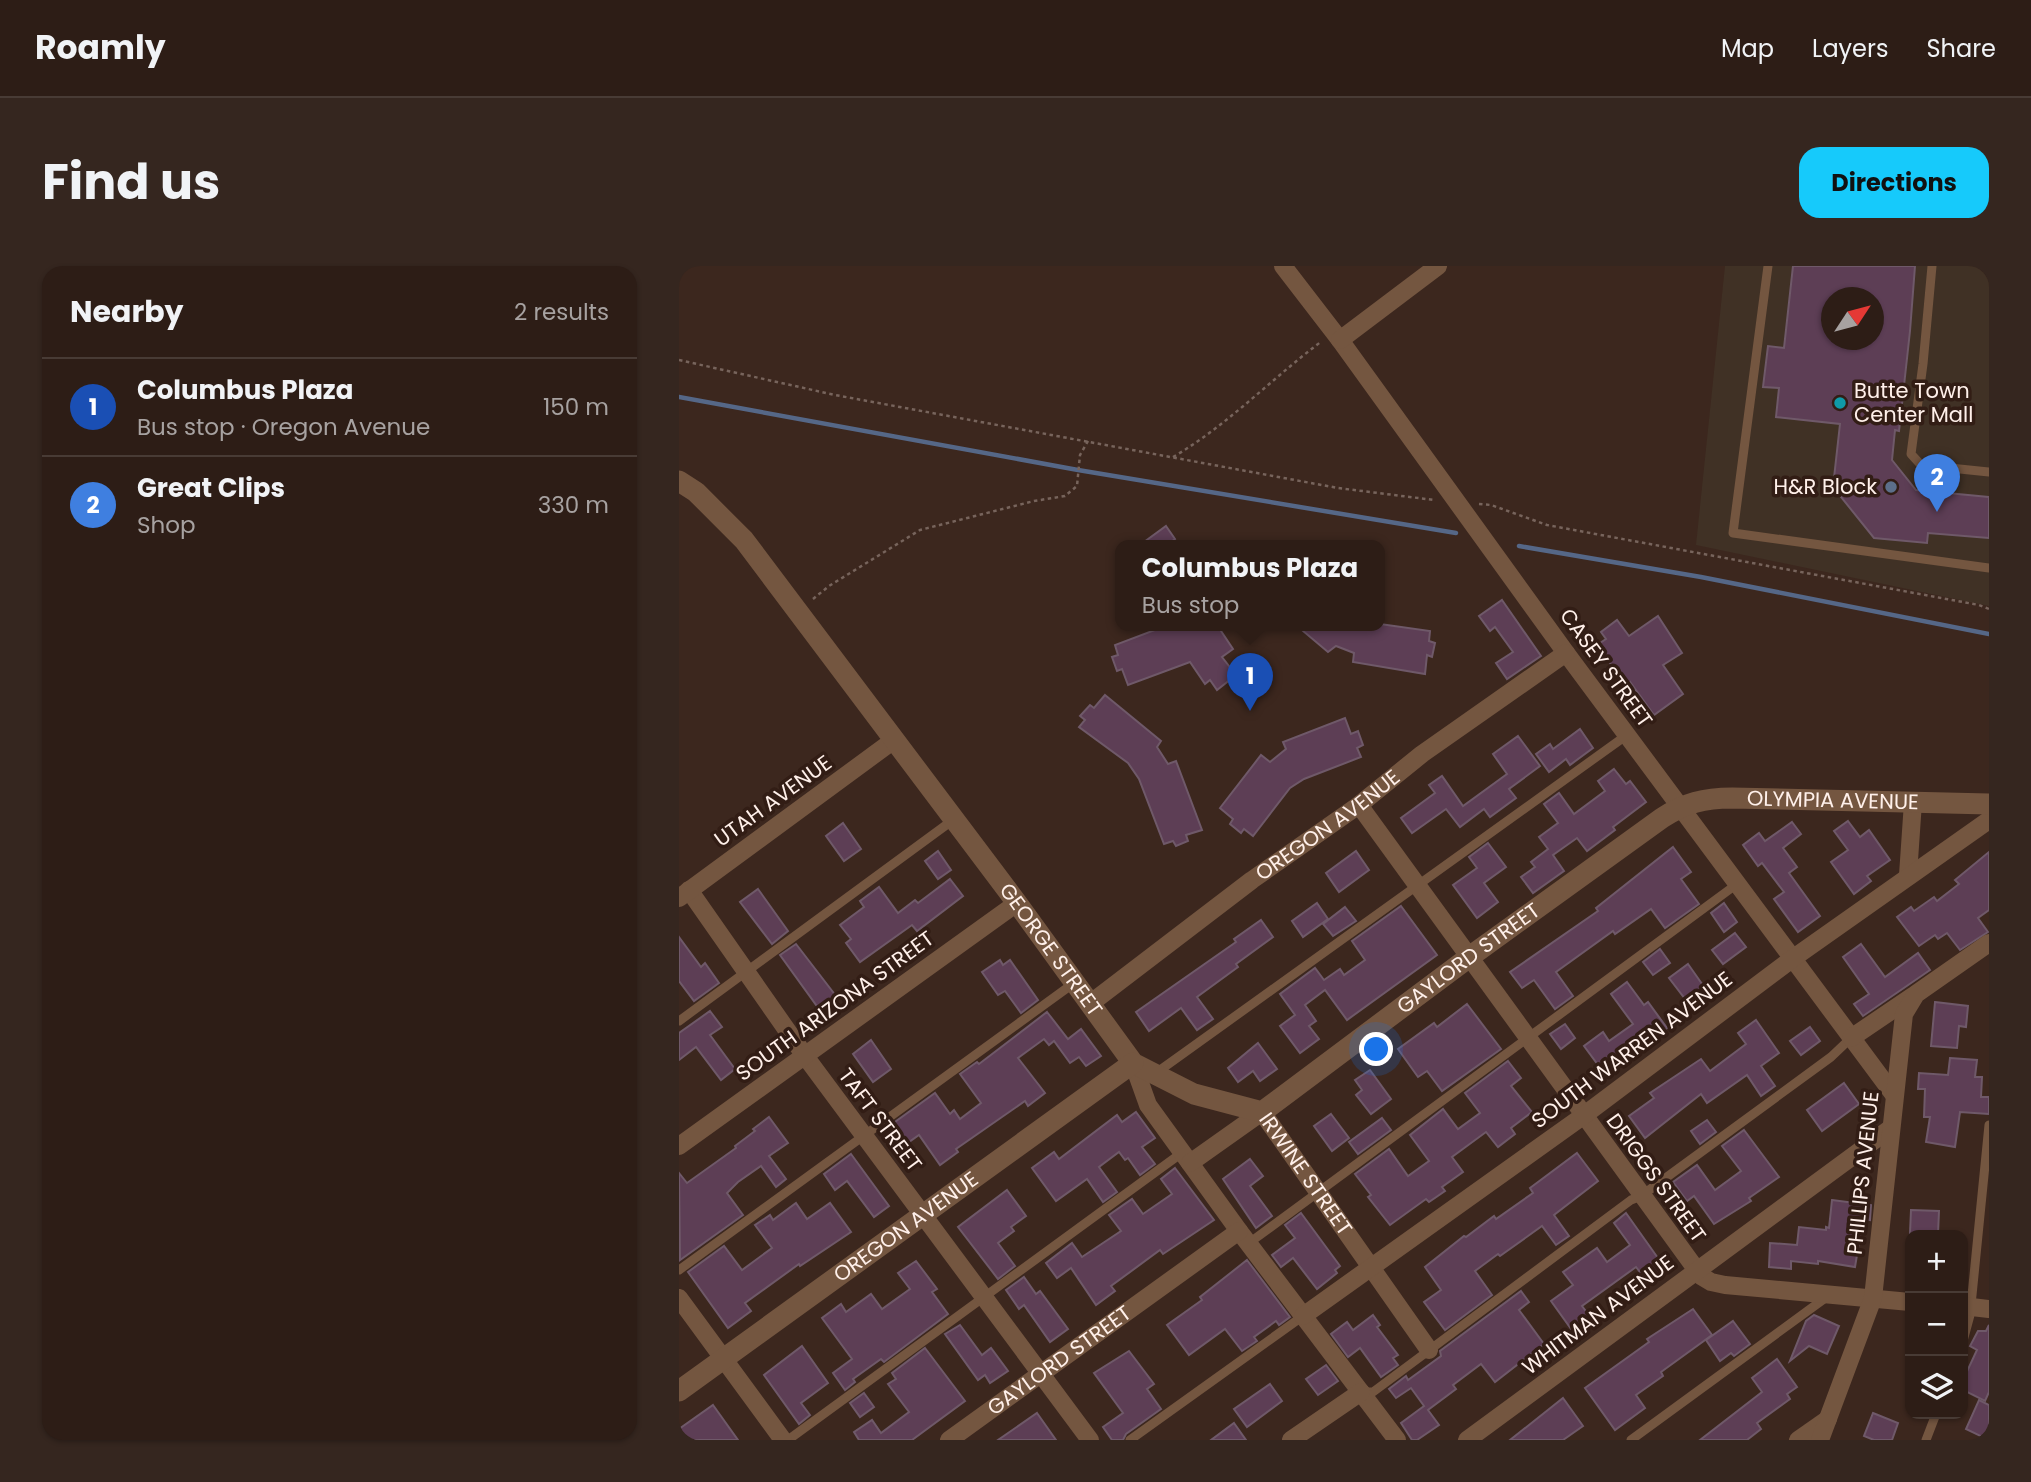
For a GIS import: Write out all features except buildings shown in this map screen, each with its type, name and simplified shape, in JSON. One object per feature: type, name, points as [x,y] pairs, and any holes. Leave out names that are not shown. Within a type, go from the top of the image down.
[{"type":"street","name":"CASEY STREET","points":[[1283,266],[1337,336],[1791,959],[1894,1095]]},
{"type":"street","points":[[1337,336],[1439,266]]},
{"type":"street","name":"GEORGE STREET","points":[[679,481],[696,492],[744,540],[1017,902],[1133,1063],[1148,1105],[1397,1440]]},
{"type":"street","name":"OREGON AVENUE","points":[[1091,1003],[1252,880],[1359,805],[1422,754],[1566,653]]},
{"type":"street","name":"UTAH AVENUE","points":[[684,894],[894,740]]},
{"type":"street","name":"OLYMPIA AVENUE","points":[[1680,807],[1711,798],[1989,804]]},
{"type":"street","points":[[1908,876],[1913,802]]},
{"type":"street","name":"DRIGGS STREET","points":[[1359,805],[1696,1271]]},
{"type":"street","name":"GAYLORD STREET","points":[[1187,1157],[1262,1112],[1468,958],[1680,807]]},
{"type":"street","name":"SOUTH WARREN AVENUE","points":[[1303,1316],[1583,1116],[1791,959],[1989,820]]},
{"type":"street","name":"TAFT STREET","points":[[684,894],[747,973],[804,1056],[1090,1440]]},
{"type":"street","name":"SOUTH ARIZONA STREET","points":[[679,1146],[1017,902]]},
{"type":"street","name":"PHILLIPS AVENUE","points":[[1820,1440],[1873,1298],[1902,1022],[1909,1003],[1916,995],[1989,943]]},
{"type":"street","points":[[1851,1038],[1916,995]]},
{"type":"street","name":"OREGON AVENUE","points":[[679,1391],[1133,1063]]},
{"type":"street","name":"IRWINE STREET","points":[[1133,1063],[1194,1094],[1262,1112],[1429,1350]]},
{"type":"street","name":"WHITMAN AVENUE","points":[[1467,1440],[1891,1128]]},
{"type":"street","name":"GAYLORD STREET","points":[[949,1440],[1041,1374],[1244,1237]]},
{"type":"street","points":[[1696,1271],[1711,1282],[1905,1301]]},
{"type":"street","points":[[679,1298],[786,1440]]},
{"type":"street","points":[[1291,1440],[1361,1392]]},
{"type":"street","points":[[1798,1440],[1828,1419]]},
{"type":"lane","points":[[1768,266],[1733,533],[1989,568]]},
{"type":"lane","points":[[1931,266],[1923,364],[1911,454],[1921,465],[1989,472]]},
{"type":"lane","points":[[1155,1074],[1627,735]]},
{"type":"lane","points":[[679,1021],[954,819]]},
{"type":"lane","points":[[1244,1237],[1317,1192],[1528,1040],[1737,884]]},
{"type":"lane","points":[[679,1270],[1075,982]]},
{"type":"lane","points":[[1361,1392],[1373,1392],[1631,1200],[1641,1196],[1831,1057],[1851,1038]]},
{"type":"lane","points":[[1968,1326],[1974,1307],[1989,1125]]},
{"type":"lane","points":[[786,1440],[983,1297],[1187,1157]]},
{"type":"lane","points":[[1631,1440],[1829,1294]]},
{"type":"lane","points":[[1130,1440],[1303,1316]]},
{"type":"lane","points":[[1926,1440],[1934,1419]]},
{"type":"path","points":[[1173,457],[1196,444],[1229,419],[1289,366],[1337,336]]},
{"type":"path","points":[[679,360],[835,395],[1338,488],[1491,505],[1547,525],[1989,609]]},
{"type":"path","points":[[799,611],[829,586],[920,530],[1034,501],[1065,496],[1077,486],[1080,455],[1088,441]]},
{"type":"shaded area","points":[[1725,266],[1989,266],[1989,606],[1696,545]]},
{"type":"waterway","points":[[679,397],[1078,470],[1456,533]]},
{"type":"waterway","points":[[1519,546],[1701,577],[1989,634]]},
{"type":"place","name":"Butte Town Center Mall","points":[[1840,403]]},
{"type":"place","name":"H&R Block","points":[[1891,487]]},
{"type":"place","name":"Great Clips","points":[[1937,512]]},
{"type":"place","name":"Columbus Plaza","points":[[1250,711]]}]
